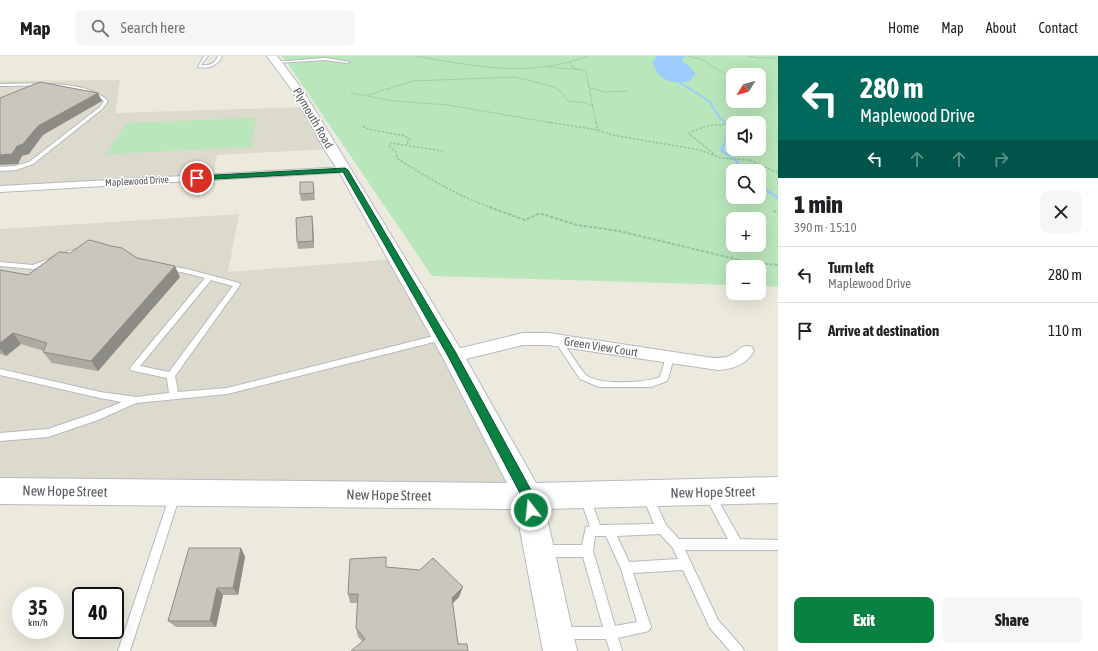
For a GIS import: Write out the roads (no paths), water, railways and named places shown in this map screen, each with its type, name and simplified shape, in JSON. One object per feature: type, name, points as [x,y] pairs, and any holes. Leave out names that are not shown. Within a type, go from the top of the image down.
[{"type":"street","name":"Plymouth Road","points":[[274,59],[297,89],[442,336],[528,496],[558,642]]},
{"type":"street","name":"Maplewood Drive","points":[[0,189],[345,170]]},
{"type":"street","name":"Green View Court","points":[[453,356],[523,339],[558,340],[713,364],[728,364],[741,358],[746,351]]},
{"type":"street","name":"New Hope Street","points":[[0,491],[528,496],[778,490]]},
{"type":"lane","points":[[206,56],[199,66],[214,64],[219,60],[220,56]]},
{"type":"lane","points":[[274,59],[325,59],[348,62]]},
{"type":"lane","points":[[0,85],[38,85],[87,90],[99,93],[106,101],[102,108],[30,163],[16,168],[0,169]]},
{"type":"lane","points":[[26,90],[38,85]]},
{"type":"lane","points":[[0,264],[34,267],[71,252],[92,247]]},
{"type":"lane","points":[[157,266],[187,271],[237,285],[171,376],[174,396]]},
{"type":"lane","points":[[171,376],[134,368],[209,278]]},
{"type":"lane","points":[[0,372],[100,394],[136,400],[227,391],[442,336]]},
{"type":"lane","points":[[558,340],[583,377],[602,385],[651,384],[664,379],[670,357]]},
{"type":"lane","points":[[0,437],[48,433],[95,417],[136,400]]},
{"type":"lane","points":[[124,651],[176,492]]},
{"type":"lane","points":[[708,492],[737,544]]},
{"type":"lane","points":[[647,493],[662,529],[677,544],[714,624],[738,651]]},
{"type":"lane","points":[[584,495],[597,531]]},
{"type":"lane","points":[[616,651],[587,551],[590,531],[662,529]]},
{"type":"lane","points":[[558,642],[645,627],[626,568],[609,530]]},
{"type":"lane","points":[[677,544],[778,545]]},
{"type":"lane","points":[[539,551],[587,551]]},
{"type":"lane","points":[[626,568],[686,564]]},
{"type":"water","points":[[657,56],[684,56],[682,61],[695,73],[695,76],[691,78],[692,80],[684,82],[674,82],[662,78],[652,62]]},
{"type":"waterway","points":[[679,77],[679,82],[709,101],[720,118],[726,122]]},
{"type":"waterway","points":[[725,122],[731,128],[729,135],[725,138],[726,142],[721,150],[739,164]]},
{"type":"waterway","points":[[766,190],[778,198]]}]
